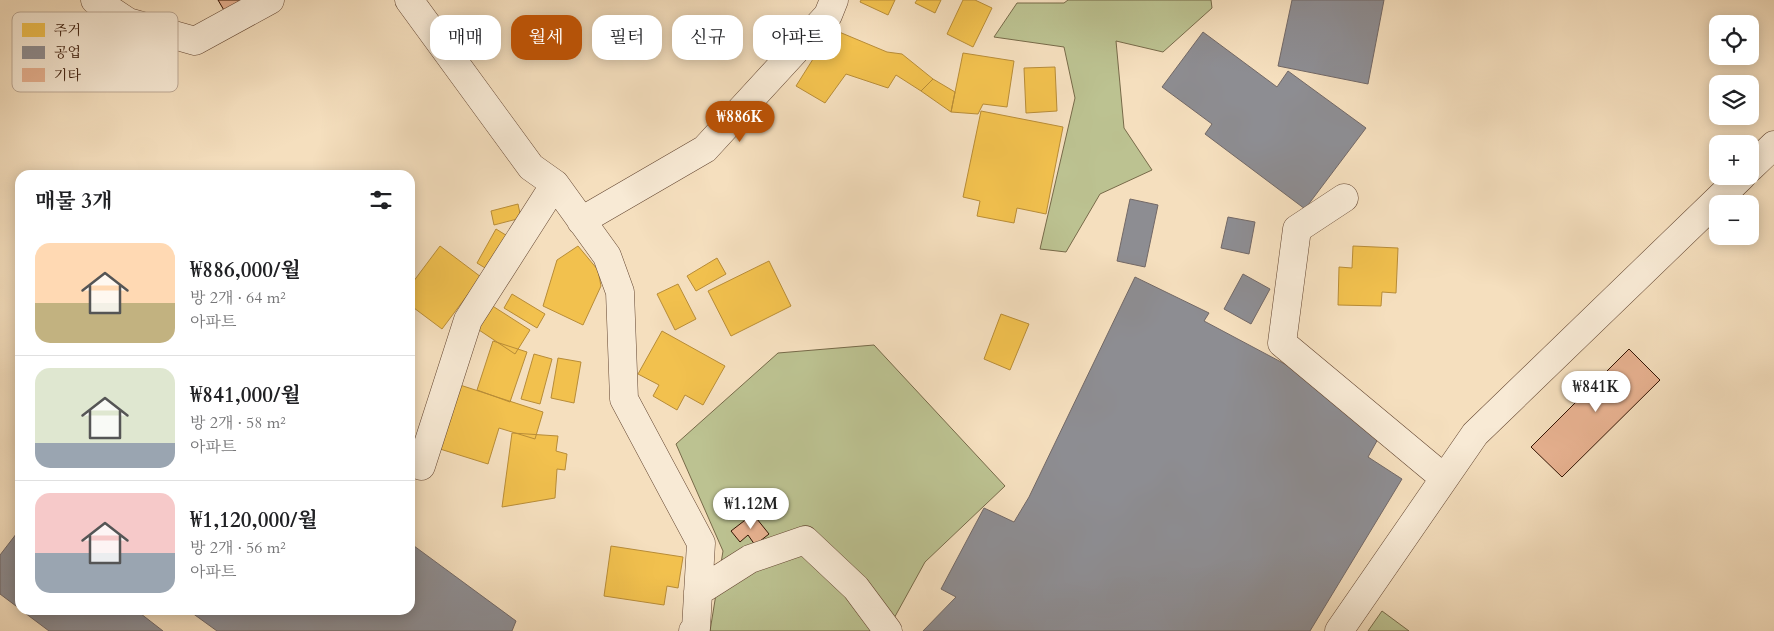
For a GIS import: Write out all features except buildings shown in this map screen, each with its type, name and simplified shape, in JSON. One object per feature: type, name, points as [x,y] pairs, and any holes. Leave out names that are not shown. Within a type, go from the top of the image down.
[{"type":"street","points":[[95,0],[113,12]]},
{"type":"street","points":[[178,36],[195,41],[270,0]]},
{"type":"street","points":[[409,0],[531,167],[555,184],[607,256],[620,292],[624,399],[700,543],[696,628],[693,631]]},
{"type":"street","points":[[581,221],[706,149],[828,15],[834,0]]},
{"type":"street","points":[[1759,159],[1774,145]]},
{"type":"street","points":[[421,466],[468,320],[555,184]]},
{"type":"street","points":[[1339,631],[1475,434],[1733,185]]},
{"type":"street","points":[[1344,198],[1297,229],[1282,343],[1444,478]]},
{"type":"street","points":[[698,592],[750,559],[805,540],[856,588],[888,631]]},
{"type":"green space","points":[[1068,0],[1211,0],[1212,8],[1163,52],[1116,41],[1124,128],[1152,170],[1100,194],[1066,252],[1040,249],[1075,98],[1064,47],[994,37],[1017,3],[1064,3]]},
{"type":"green space","points":[[874,345],[1005,486],[925,562],[887,631],[710,631],[723,551],[676,444],[778,353]]},
{"type":"green space","points":[[1382,611],[1409,631],[1368,631]]}]
